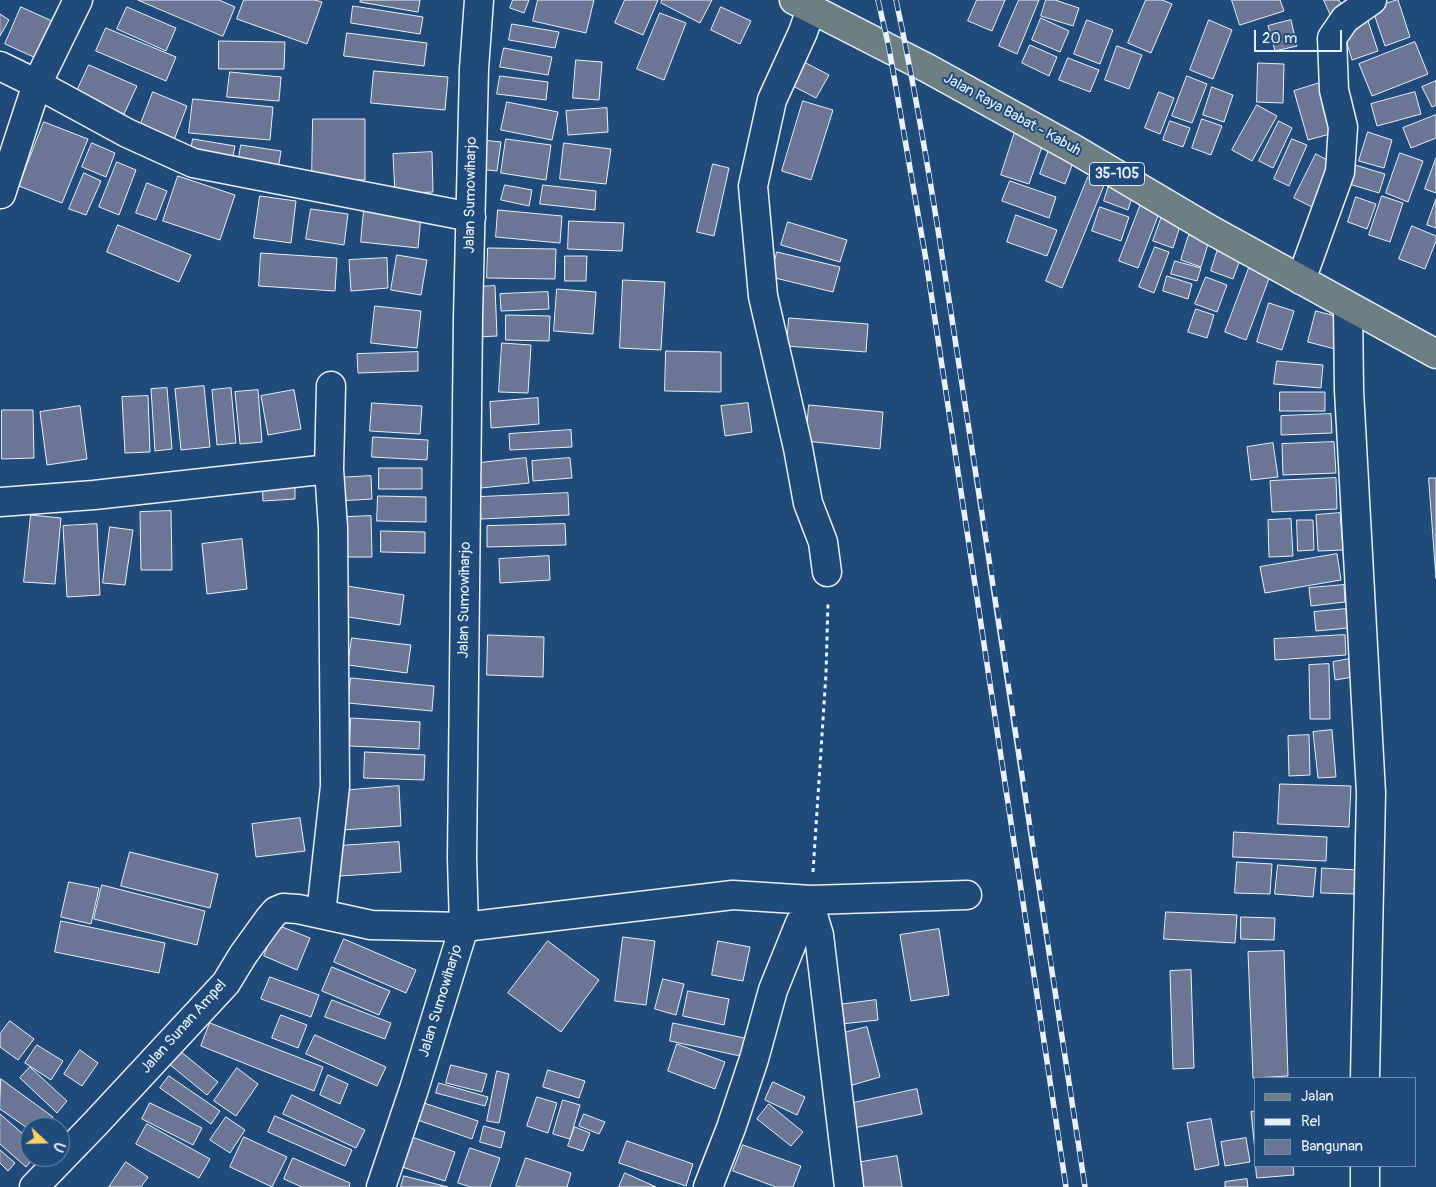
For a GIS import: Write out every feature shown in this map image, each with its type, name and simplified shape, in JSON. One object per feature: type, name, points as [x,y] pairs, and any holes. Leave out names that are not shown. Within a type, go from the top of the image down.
[{"type":"main road","name":"Jalan Raya Babat - Kabuh","points":[[803,4],[927,68],[1074,149],[1209,229],[1436,354]]},
{"type":"street","points":[[1,194],[37,84],[78,0]]},
{"type":"street","name":"Jalan Sumowiharjo","points":[[381,1187],[464,927],[462,848],[470,216],[478,0]]},
{"type":"street","points":[[1301,280],[1340,172],[1343,127],[1334,90],[1332,38],[1344,19],[1372,0]]},
{"type":"street","points":[[803,4],[803,32],[772,100],[752,186],[763,296],[796,438],[808,503],[823,542],[827,572]]},
{"type":"street","points":[[0,66],[127,133],[193,162],[470,216]]},
{"type":"street","points":[[1348,307],[1349,390],[1371,793],[1365,1077]]},
{"type":"street","points":[[322,914],[335,786],[334,528],[329,469],[331,386]]},
{"type":"street","points":[[0,502],[94,495],[329,469]]},
{"type":"street","name":"Jalan Sunan Ampel","points":[[34,1187],[226,984],[243,955],[276,911],[283,908],[372,925],[464,927],[733,895],[812,907],[967,895]]},
{"type":"street","points":[[708,1187],[731,1128],[754,1059],[776,982],[800,923],[812,907]]},
{"type":"street","points":[[812,907],[819,935],[849,1187]]},
{"type":"street","points":[[1365,1167],[1365,1187]]},
{"type":"path","points":[[812,907],[826,674],[827,572]]},
{"type":"building","points":[[138,0],[219,0],[235,7],[223,36]]},
{"type":"building","points":[[244,0],[315,0],[322,2],[307,44],[237,19]]},
{"type":"building","points":[[361,0],[420,0],[418,12],[360,2]]},
{"type":"building","points":[[513,0],[529,0],[524,13],[510,8]]},
{"type":"building","points":[[538,0],[594,0],[586,33],[533,21]]},
{"type":"building","points":[[625,0],[658,0],[643,35],[615,23]]},
{"type":"building","points":[[662,0],[712,0],[700,23],[661,3]]},
{"type":"building","points":[[977,0],[1005,0],[992,31],[968,21]]},
{"type":"building","points":[[1019,0],[1039,0],[1017,54],[999,46]]},
{"type":"building","points":[[1046,0],[1055,0],[1079,8],[1073,26],[1041,16]]},
{"type":"building","points":[[1146,0],[1162,0],[1172,4],[1151,53],[1128,43]]},
{"type":"building","points":[[1232,0],[1280,0],[1284,11],[1240,25]]},
{"type":"building","points":[[1324,0],[1339,0],[1346,14],[1333,20]]},
{"type":"building","points":[[1398,0],[1410,37],[1385,46],[1372,8]]},
{"type":"building","points":[[353,6],[423,17],[420,34],[351,23]]},
{"type":"building","points":[[21,7],[52,21],[36,58],[5,44]]},
{"type":"building","points":[[127,7],[176,28],[166,51],[117,29]]},
{"type":"building","points":[[721,7],[751,21],[740,44],[711,30]]},
{"type":"building","points":[[660,13],[686,23],[664,80],[637,69]]},
{"type":"building","points":[[0,14],[9,20],[0,36]]},
{"type":"building","points":[[1041,18],[1069,31],[1060,52],[1032,40]]},
{"type":"building","points":[[1367,18],[1378,51],[1352,60],[1342,27]]},
{"type":"building","points":[[1087,20],[1113,30],[1100,64],[1074,54]]},
{"type":"building","points":[[1209,20],[1232,30],[1213,79],[1190,70]]},
{"type":"building","points":[[1291,20],[1297,46],[1275,51],[1268,26]]},
{"type":"building","points":[[512,24],[559,32],[555,48],[509,40]]},
{"type":"building","points":[[106,28],[176,57],[166,81],[96,51]]},
{"type":"building","points":[[347,33],[427,43],[424,66],[344,56]]},
{"type":"building","points":[[219,41],[285,42],[284,69],[219,69]]},
{"type":"building","points":[[1415,42],[1428,74],[1372,96],[1359,64]]},
{"type":"building","points":[[1030,45],[1057,57],[1049,76],[1022,63]]},
{"type":"building","points":[[1117,46],[1142,55],[1129,89],[1105,80]]},
{"type":"building","points":[[504,48],[552,57],[548,75],[500,67]]},
{"type":"building","points":[[1068,58],[1099,70],[1090,92],[1059,80]]},
{"type":"building","points":[[576,60],[602,62],[599,100],[573,98]]},
{"type":"building","points":[[804,62],[829,75],[816,98],[791,85]]},
{"type":"building","points":[[1258,63],[1284,64],[1283,103],[1257,102]]},
{"type":"building","points":[[89,65],[137,86],[124,114],[76,93]]},
{"type":"building","points":[[374,71],[448,77],[445,110],[371,103]]},
{"type":"building","points":[[230,72],[281,77],[279,101],[227,97]]},
{"type":"building","points":[[500,76],[548,82],[546,100],[497,94]]},
{"type":"building","points":[[1187,76],[1207,84],[1192,123],[1172,116]]},
{"type":"building","points":[[1436,81],[1436,105],[1432,107],[1422,87]]},
{"type":"building","points":[[1323,82],[1337,132],[1308,140],[1294,91]]},
{"type":"building","points":[[1212,87],[1233,95],[1224,122],[1203,115]]},
{"type":"building","points":[[153,92],[187,106],[174,140],[140,126]]},
{"type":"building","points":[[1159,92],[1174,98],[1160,134],[1145,128]]},
{"type":"building","points":[[1415,92],[1421,114],[1377,126],[1371,104]]},
{"type":"building","points":[[193,99],[273,107],[270,140],[189,133]]},
{"type":"building","points":[[803,101],[833,110],[811,180],[782,171]]},
{"type":"building","points":[[507,102],[558,112],[552,140],[501,130]]},
{"type":"building","points":[[1257,105],[1277,116],[1252,161],[1232,150]]},
{"type":"building","points":[[607,108],[608,132],[568,135],[566,111]]},
{"type":"building","points":[[1436,115],[1436,138],[1411,148],[1403,128]]},
{"type":"building","points":[[313,119],[365,119],[365,180],[312,179]]},
{"type":"building","points":[[1202,119],[1222,126],[1211,155],[1192,148]]},
{"type":"building","points":[[1170,121],[1190,128],[1183,147],[1163,140]]},
{"type":"building","points":[[1279,121],[1292,128],[1273,168],[1259,161]]},
{"type":"building","points":[[44,122],[88,139],[62,203],[19,186]]},
{"type":"building","points":[[1015,132],[1044,141],[1029,184],[1001,175]]},
{"type":"building","points":[[1368,132],[1392,140],[1384,168],[1359,161]]},
{"type":"building","points":[[193,139],[235,146],[231,166],[189,160]]},
{"type":"building","points":[[506,139],[551,145],[546,180],[501,173]]},
{"type":"building","points":[[1292,139],[1307,145],[1289,186],[1274,179]]},
{"type":"building","points":[[482,140],[501,142],[497,171],[479,169]]},
{"type":"building","points":[[92,143],[115,153],[106,177],[82,167]]},
{"type":"building","points":[[564,143],[611,149],[606,184],[560,179]]},
{"type":"building","points":[[241,145],[281,151],[277,176],[237,170]]},
{"type":"building","points":[[1050,147],[1076,155],[1065,184],[1040,174]]},
{"type":"building","points":[[432,152],[433,192],[395,194],[393,154]]},
{"type":"building","points":[[1400,153],[1423,161],[1408,202],[1386,193]]},
{"type":"building","points":[[1316,154],[1338,166],[1316,209],[1294,198]]},
{"type":"building","points":[[1436,158],[1436,193],[1425,189]]},
{"type":"building","points":[[117,162],[136,170],[119,215],[99,207]]},
{"type":"building","points":[[713,164],[729,168],[714,236],[697,232]]},
{"type":"building","points":[[1355,165],[1385,174],[1379,193],[1349,184]]},
{"type":"building","points":[[84,173],[101,181],[86,215],[69,209]]},
{"type":"building","points":[[178,176],[235,195],[220,240],[163,221]]},
{"type":"building","points":[[1088,177],[1105,183],[1062,288],[1046,281]]},
{"type":"building","points":[[1010,181],[1056,197],[1049,218],[1002,201]]},
{"type":"building","points":[[1110,182],[1134,191],[1128,210],[1104,201]]},
{"type":"building","points":[[147,183],[167,191],[156,220],[136,213]]},
{"type":"building","points":[[505,185],[532,190],[529,206],[501,200]]},
{"type":"building","points":[[543,185],[596,191],[595,210],[540,204]]},
{"type":"building","points":[[260,196],[296,201],[291,243],[254,238]]},
{"type":"building","points":[[1382,196],[1403,203],[1390,242],[1369,235]]},
{"type":"building","points":[[1356,197],[1376,204],[1367,229],[1348,222]]},
{"type":"building","points":[[1436,199],[1436,228],[1427,225]]},
{"type":"building","points":[[1142,201],[1161,208],[1138,268],[1119,261]]},
{"type":"building","points":[[1100,207],[1129,217],[1121,241],[1092,231]]},
{"type":"building","points":[[311,209],[348,214],[344,245],[306,239]]},
{"type":"building","points":[[364,210],[421,216],[418,248],[361,242]]},
{"type":"building","points":[[498,210],[562,216],[560,243],[496,237]]},
{"type":"building","points":[[1016,215],[1057,230],[1047,256],[1007,242]]},
{"type":"building","points":[[1162,216],[1181,223],[1173,248],[1153,241]]},
{"type":"building","points":[[569,221],[624,223],[622,251],[568,249]]},
{"type":"building","points":[[788,222],[847,240],[840,262],[781,245]]},
{"type":"building","points":[[118,225],[191,255],[179,282],[107,252]]},
{"type":"building","points":[[1412,226],[1436,236],[1436,241],[1425,269],[1399,259]]},
{"type":"building","points":[[1189,235],[1209,241],[1201,267],[1181,260]]},
{"type":"building","points":[[1155,247],[1169,252],[1154,293],[1139,287]]},
{"type":"building","points":[[488,248],[556,249],[555,279],[487,278]]},
{"type":"building","points":[[1218,249],[1241,257],[1233,279],[1211,271]]},
{"type":"building","points":[[777,252],[840,267],[833,292],[771,277]]},
{"type":"building","points":[[261,253],[337,258],[335,291],[259,286]]},
{"type":"building","points":[[397,255],[427,260],[421,295],[391,290]]},
{"type":"building","points":[[565,256],[587,256],[586,281],[565,281]]},
{"type":"building","points":[[387,258],[388,288],[351,291],[349,260]]},
{"type":"building","points":[[1175,261],[1201,268],[1197,281],[1171,274]]},
{"type":"building","points":[[1249,268],[1270,276],[1246,340],[1225,332]]},
{"type":"building","points":[[1167,276],[1192,284],[1188,299],[1163,291]]},
{"type":"building","points":[[1206,277],[1227,285],[1217,312],[1195,304]]},
{"type":"building","points":[[623,280],[665,282],[661,350],[620,348]]},
{"type":"building","points":[[495,286],[497,336],[479,337],[477,287]]},
{"type":"building","points":[[557,289],[596,292],[593,334],[554,331]]},
{"type":"building","points":[[548,292],[549,309],[501,311],[500,294]]},
{"type":"building","points":[[1269,303],[1294,311],[1282,350],[1257,342]]},
{"type":"building","points":[[375,306],[421,311],[417,348],[371,343]]},
{"type":"building","points":[[1196,309],[1214,315],[1207,338],[1188,332]]},
{"type":"building","points":[[1316,311],[1343,318],[1335,349],[1308,342]]},
{"type":"building","points":[[506,315],[550,316],[549,341],[506,340]]},
{"type":"building","points":[[789,318],[868,324],[866,352],[787,346]]},
{"type":"building","points":[[502,343],[531,345],[528,393],[499,392]]},
{"type":"building","points":[[666,351],[721,352],[721,392],[665,391]]},
{"type":"building","points":[[418,352],[418,371],[358,373],[357,354]]},
{"type":"building","points":[[1277,361],[1323,365],[1321,388],[1274,384]]},
{"type":"building","points":[[204,386],[210,447],[181,450],[175,389]]},
{"type":"building","points":[[167,388],[172,449],[155,451],[151,389]]},
{"type":"building","points":[[231,388],[236,443],[217,445],[212,390]]},
{"type":"building","points":[[258,390],[262,442],[240,444],[235,392]]},
{"type":"building","points":[[294,390],[301,429],[268,435],[261,396]]},
{"type":"building","points":[[1280,392],[1325,392],[1325,411],[1280,411]]},
{"type":"building","points":[[148,396],[150,452],[125,453],[122,397]]},
{"type":"building","points":[[538,398],[539,424],[491,428],[490,402]]},
{"type":"building","points":[[372,403],[422,406],[420,434],[370,431]]},
{"type":"building","points":[[748,403],[752,432],[725,436],[721,406]]},
{"type":"building","points":[[809,405],[883,412],[880,449],[806,441]]},
{"type":"building","points":[[80,406],[87,459],[47,465],[40,412]]},
{"type":"building","points":[[2,410],[33,410],[34,458],[2,459]]},
{"type":"building","points":[[1331,414],[1332,433],[1281,435],[1281,416]]},
{"type":"building","points":[[571,430],[572,447],[510,450],[509,434]]},
{"type":"building","points":[[373,437],[428,440],[427,460],[372,457]]},
{"type":"building","points":[[1334,442],[1336,473],[1283,475],[1282,444]]},
{"type":"building","points":[[1273,443],[1278,477],[1251,480],[1247,447]]},
{"type":"building","points":[[526,458],[529,483],[481,488],[479,463]]},
{"type":"building","points":[[570,458],[572,478],[533,481],[532,461]]},
{"type":"building","points":[[379,468],[422,468],[422,489],[379,489]]},
{"type":"building","points":[[371,476],[372,499],[337,501],[336,478]]},
{"type":"building","points":[[295,477],[295,499],[263,501],[262,478]]},
{"type":"building","points":[[1336,478],[1337,509],[1272,512],[1270,481]]},
{"type":"building","points":[[1429,478],[1436,478],[1436,578]]},
{"type":"building","points":[[568,493],[569,515],[481,519],[480,497]]},
{"type":"building","points":[[378,496],[426,497],[426,522],[377,521]]},
{"type":"building","points":[[171,511],[172,570],[141,570],[140,512]]},
{"type":"building","points":[[1340,513],[1343,550],[1318,551],[1316,515]]},
{"type":"building","points":[[31,515],[61,518],[55,584],[24,582]]},
{"type":"building","points":[[371,516],[372,557],[347,557],[347,517]]},
{"type":"building","points":[[1291,519],[1293,556],[1269,557],[1268,520]]},
{"type":"building","points":[[1297,520],[1313,520],[1314,550],[1298,551]]},
{"type":"building","points":[[97,524],[100,595],[67,597],[63,526]]},
{"type":"building","points":[[565,524],[566,545],[487,547],[487,526]]},
{"type":"building","points":[[110,527],[133,530],[125,585],[103,583]]},
{"type":"building","points":[[381,531],[425,532],[425,553],[381,552]]},
{"type":"building","points":[[242,539],[247,589],[207,594],[202,544]]},
{"type":"building","points":[[1337,554],[1341,580],[1265,593],[1260,567]]},
{"type":"building","points":[[549,556],[550,580],[500,583],[499,559]]},
{"type":"building","points":[[1344,585],[1345,602],[1311,606],[1309,588]]},
{"type":"building","points":[[347,586],[404,595],[400,625],[342,616]]},
{"type":"building","points":[[1346,609],[1348,628],[1316,631],[1314,612]]},
{"type":"building","points":[[488,635],[544,637],[543,677],[487,675]]},
{"type":"building","points":[[1345,635],[1346,655],[1275,660],[1274,639]]},
{"type":"building","points":[[352,638],[411,645],[407,673],[348,665]]},
{"type":"building","points":[[1350,659],[1353,677],[1335,680],[1333,662]]},
{"type":"building","points":[[1329,664],[1330,719],[1310,719],[1309,665]]},
{"type":"building","points":[[351,678],[434,686],[432,711],[348,703]]},
{"type":"building","points":[[351,718],[420,722],[419,749],[350,746]]},
{"type":"building","points":[[1332,730],[1336,777],[1318,778],[1313,732]]},
{"type":"building","points":[[1309,735],[1310,775],[1289,776],[1288,736]]},
{"type":"building","points":[[365,752],[425,755],[424,780],[364,778]]},
{"type":"building","points":[[1280,784],[1351,786],[1349,827],[1278,824]]},
{"type":"building","points":[[399,786],[401,826],[342,830],[340,791]]},
{"type":"building","points":[[300,818],[305,851],[256,857],[252,824]]},
{"type":"building","points":[[1234,832],[1327,837],[1326,861],[1233,857]]},
{"type":"building","points":[[399,842],[401,872],[340,876],[338,846]]},
{"type":"building","points":[[130,852],[218,874],[210,908],[121,886]]},
{"type":"building","points":[[1237,862],[1272,864],[1270,894],[1235,893]]},
{"type":"building","points":[[1278,865],[1316,868],[1313,897],[1275,894]]},
{"type":"building","points":[[1322,868],[1357,870],[1355,894],[1321,893]]},
{"type":"building","points":[[69,882],[99,888],[91,924],[61,917]]},
{"type":"building","points":[[102,885],[205,911],[197,945],[94,919]]},
{"type":"building","points":[[1166,912],[1237,915],[1235,943],[1164,939]]},
{"type":"building","points":[[1241,917],[1275,918],[1274,940],[1241,939]]},
{"type":"building","points":[[61,921],[165,943],[159,973],[55,952]]},
{"type":"building","points":[[277,925],[310,938],[297,970],[264,956]]},
{"type":"building","points":[[939,929],[949,995],[911,1001],[900,935]]},
{"type":"building","points":[[623,937],[655,941],[646,1005],[615,1001]]},
{"type":"building","points":[[344,939],[416,970],[406,993],[334,962]]},
{"type":"building","points":[[548,941],[599,980],[561,1032],[508,993]]},
{"type":"building","points":[[718,941],[750,947],[743,981],[712,975]]},
{"type":"building","points":[[1284,951],[1288,1076],[1253,1078],[1248,952]]},
{"type":"building","points":[[332,967],[390,991],[379,1015],[322,991]]},
{"type":"building","points":[[1191,970],[1194,1068],[1173,1069],[1170,971]]},
{"type":"building","points":[[270,977],[319,995],[311,1017],[261,999]]},
{"type":"building","points":[[663,979],[684,984],[676,1015],[655,1009]]},
{"type":"building","points":[[688,991],[729,999],[724,1025],[683,1016]]},
{"type":"building","points":[[332,1000],[391,1023],[385,1039],[325,1017]]},
{"type":"building","points":[[876,1000],[878,1020],[832,1025],[830,1006]]},
{"type":"building","points":[[281,1015],[307,1025],[298,1048],[272,1038]]},
{"type":"building","points":[[10,1021],[34,1039],[18,1060],[0,1047],[0,1034]]},
{"type":"building","points":[[210,1023],[323,1067],[314,1091],[201,1046]]},
{"type":"building","points":[[673,1023],[749,1039],[745,1057],[670,1041]]},
{"type":"building","points":[[867,1027],[880,1077],[849,1086],[836,1035]]},
{"type":"building","points":[[315,1035],[386,1067],[377,1086],[306,1054]]},
{"type":"building","points":[[677,1044],[725,1062],[715,1089],[668,1071]]},
{"type":"building","points":[[37,1045],[63,1061],[51,1080],[25,1063]]},
{"type":"building","points":[[80,1050],[98,1063],[82,1086],[64,1074]]},
{"type":"building","points":[[180,1051],[218,1082],[207,1095],[169,1064]]},
{"type":"building","points":[[451,1065],[487,1074],[482,1092],[446,1083]]},
{"type":"building","points":[[30,1067],[67,1101],[57,1113],[20,1078]]},
{"type":"building","points":[[237,1068],[258,1084],[236,1116],[214,1101]]},
{"type":"building","points":[[548,1070],[585,1081],[579,1098],[543,1087]]},
{"type":"building","points":[[497,1071],[509,1074],[499,1123],[487,1121]]},
{"type":"building","points":[[328,1075],[348,1084],[340,1104],[320,1095]]},
{"type":"building","points":[[169,1076],[220,1111],[211,1124],[160,1088]]},
{"type":"building","points":[[1,1079],[53,1117],[20,1117],[20,1123],[0,1109]]},
{"type":"building","points":[[773,1082],[805,1097],[797,1115],[765,1100]]},
{"type":"building","points":[[439,1083],[488,1097],[485,1106],[436,1093]]},
{"type":"building","points":[[917,1089],[922,1114],[854,1128],[849,1104]]},
{"type":"building","points":[[292,1095],[365,1130],[356,1148],[283,1114]]},
{"type":"building","points":[[537,1097],[557,1103],[548,1133],[527,1126]]},
{"type":"building","points":[[563,1100],[580,1105],[570,1139],[553,1134]]},
{"type":"building","points":[[418,1101],[478,1121],[472,1139],[412,1118]]},
{"type":"building","points":[[150,1103],[202,1128],[193,1145],[142,1119]]},
{"type":"building","points":[[769,1104],[803,1132],[791,1146],[757,1119]]},
{"type":"building","points":[[1254,1111],[1254,1141],[1251,1112]]},
{"type":"building","points":[[0,1114],[20,1131],[20,1162],[0,1144]]},
{"type":"building","points":[[584,1114],[605,1122],[599,1134],[579,1126]]},
{"type":"building","points":[[275,1116],[352,1150],[345,1166],[268,1132]]},
{"type":"building","points":[[226,1117],[245,1130],[230,1153],[210,1140]]},
{"type":"building","points":[[1211,1119],[1219,1165],[1195,1170],[1187,1123]]},
{"type":"building","points":[[147,1124],[210,1159],[199,1178],[136,1144]]},
{"type":"building","points":[[484,1126],[505,1132],[501,1148],[480,1142]]},
{"type":"building","points":[[575,1127],[590,1133],[583,1151],[568,1146]]},
{"type":"building","points":[[406,1135],[455,1152],[445,1181],[396,1165]]},
{"type":"building","points":[[244,1137],[287,1157],[272,1187],[230,1167]]},
{"type":"building","points":[[1246,1138],[1250,1162],[1225,1166],[1221,1142]]},
{"type":"building","points":[[627,1141],[693,1164],[686,1186],[619,1163]]},
{"type":"building","points":[[743,1145],[801,1166],[793,1187],[776,1187],[733,1171]]},
{"type":"building","points":[[470,1148],[500,1158],[490,1187],[471,1187],[458,1183]]},
{"type":"building","points":[[0,1150],[15,1163],[8,1171],[0,1163]]},
{"type":"building","points":[[897,1156],[902,1187],[854,1187],[850,1164]]},
{"type":"building","points":[[293,1158],[350,1183],[349,1187],[302,1187],[284,1179]]},
{"type":"building","points":[[526,1158],[571,1173],[567,1187],[516,1186]]},
{"type":"building","points":[[126,1162],[148,1177],[141,1187],[109,1187]]},
{"type":"building","points":[[1256,1167],[1293,1167],[1294,1175],[1257,1178]]},
{"type":"building","points":[[625,1173],[656,1187],[619,1187]]},
{"type":"building","points":[[404,1176],[448,1187],[401,1187]]},
{"type":"building","points":[[1247,1179],[1248,1187],[1225,1187],[1225,1182]]},
{"type":"railway","points":[[878,0],[889,48],[926,260],[1066,1187]]},
{"type":"railway","points":[[896,0],[917,105],[943,264],[1013,709],[1085,1187]]}]
